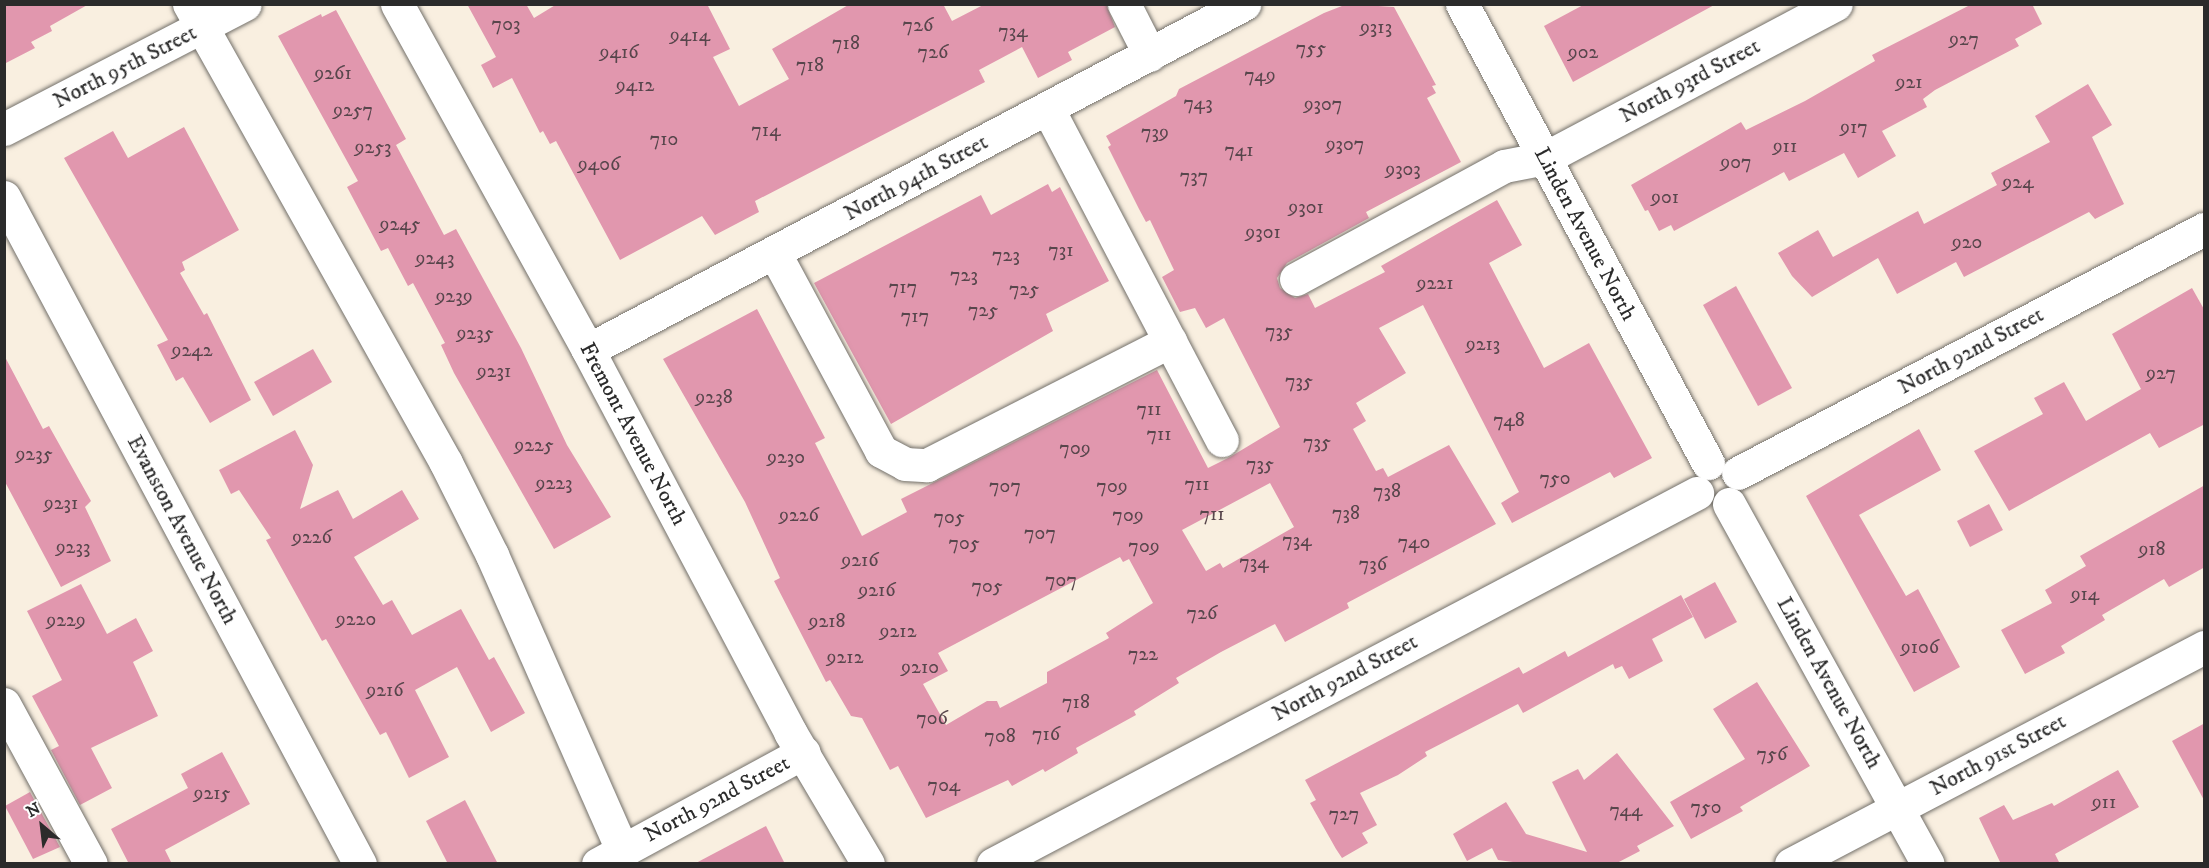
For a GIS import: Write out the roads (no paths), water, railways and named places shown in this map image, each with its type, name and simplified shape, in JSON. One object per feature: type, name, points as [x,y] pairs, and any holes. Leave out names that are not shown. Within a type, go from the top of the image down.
[{"type":"street","name":"North 95th Street","points":[[4,129],[195,16],[245,4]]},
{"type":"street","name":"Fremont Avenue North","points":[[397,4],[588,350],[726,614],[868,864]]},
{"type":"street","points":[[1124,4],[1150,55]]},
{"type":"street","name":"North 94th Street","points":[[588,350],[1244,4]]},
{"type":"street","name":"Linden Avenue North","points":[[1462,4],[1714,476],[1713,506],[1729,504],[1928,864]]},
{"type":"street","name":"North 93rd Street","points":[[1296,279],[1504,166],[1545,158],[1836,4]]},
{"type":"street","points":[[195,16],[446,463],[492,555],[610,857]]},
{"type":"street","points":[[1048,109],[1222,440]]},
{"type":"street","name":"Evanston Avenue North","points":[[4,197],[360,864]]},
{"type":"street","name":"North 92nd Street","points":[[993,864],[1714,476],[2205,229]]},
{"type":"street","points":[[774,252],[881,450],[905,464],[927,465],[1170,340]]},
{"type":"street","name":"North 91st Street","points":[[1791,864],[2205,647]]},
{"type":"street","points":[[4,704],[91,864]]},
{"type":"street","name":"North 92nd Street","points":[[610,857],[804,752]]}]
